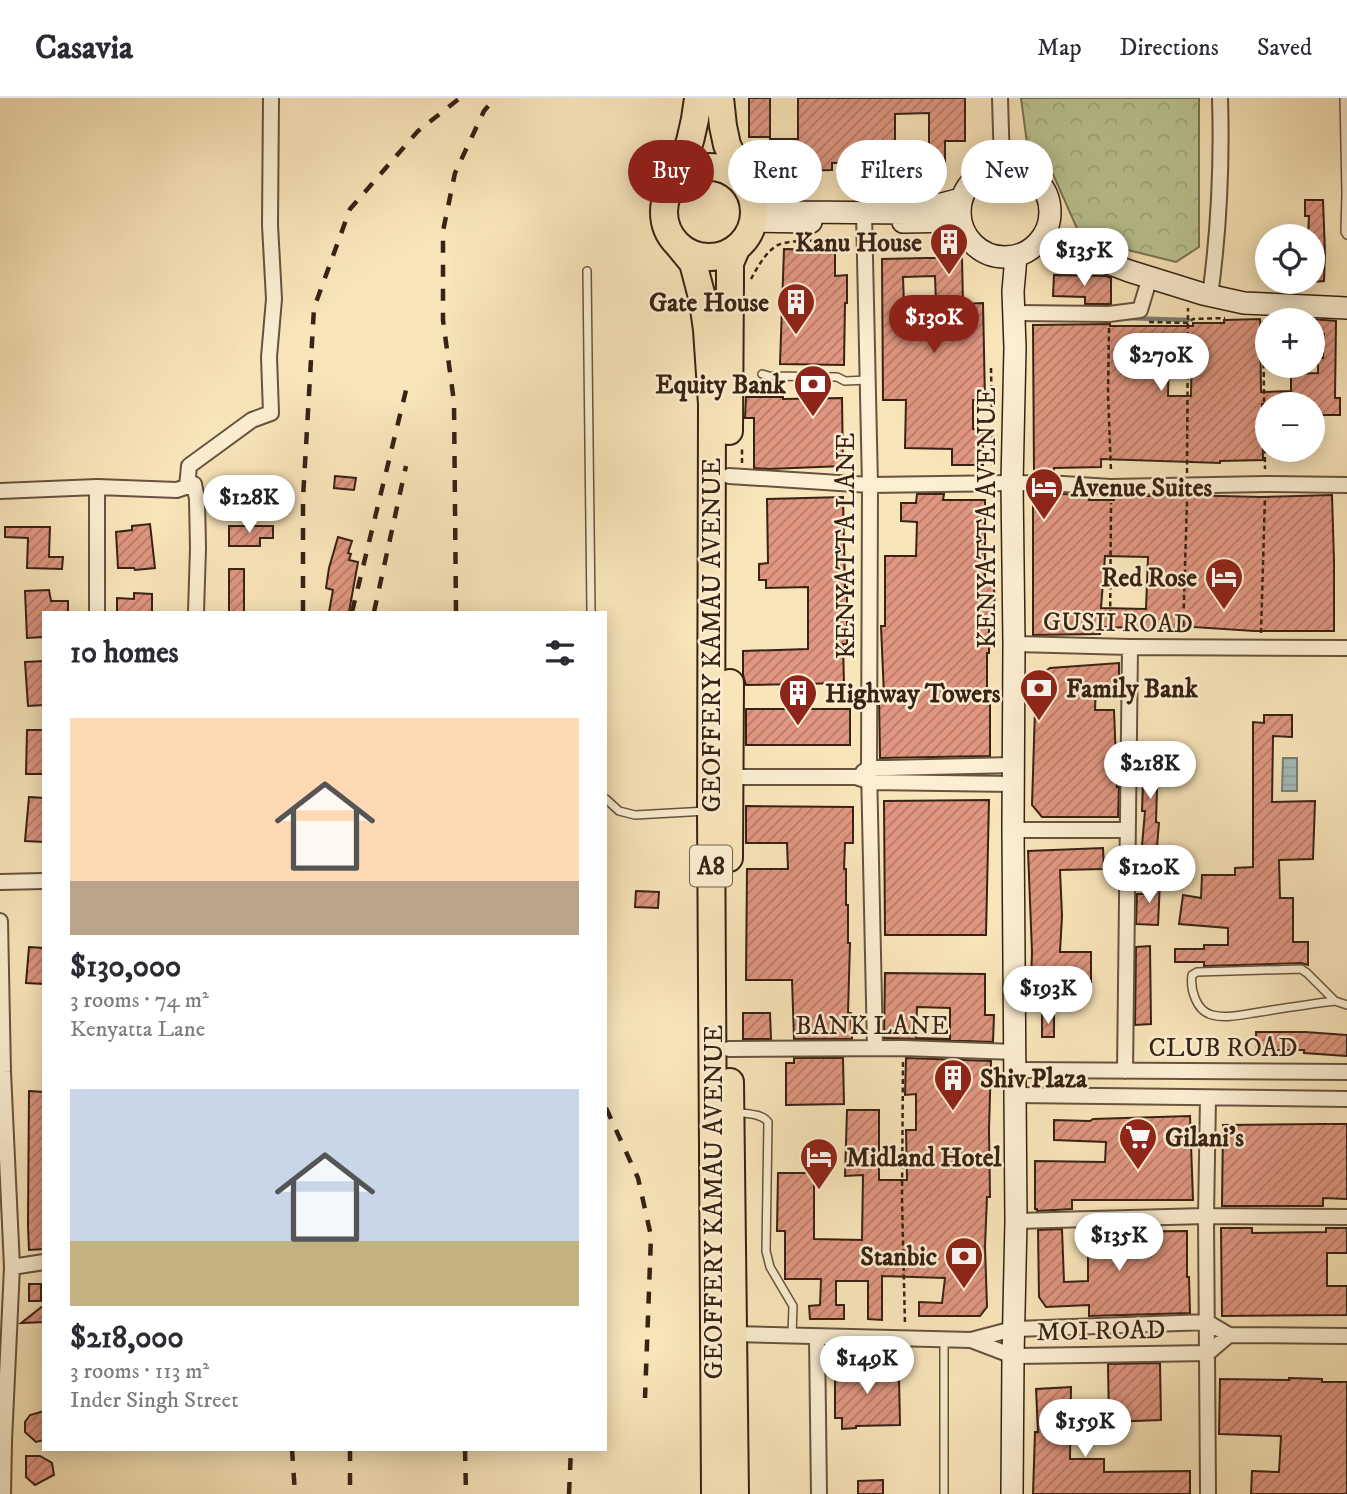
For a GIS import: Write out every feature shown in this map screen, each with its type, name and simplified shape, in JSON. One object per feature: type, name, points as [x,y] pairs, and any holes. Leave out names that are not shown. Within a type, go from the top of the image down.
[{"type":"highway","name":"A8","points":[[692,140],[698,98]]},
{"type":"highway","points":[[720,98],[728,147]]},
{"type":"highway","name":"A8","points":[[665,203],[664,221],[669,234],[679,246]]},
{"type":"highway","name":"A8","points":[[736,249],[747,236],[752,203]]},
{"type":"highway","points":[[679,246],[692,254],[707,257],[722,256],[736,249]]},
{"type":"highway","name":"GEOFFERY KAMAU AVENUE","points":[[679,246],[692,263],[703,301],[712,404],[711,811],[715,1494]]},
{"type":"highway","name":"GEOFFERY KAMAU AVENUE","points":[[735,1494],[729,1049],[730,777],[739,477],[730,263],[736,249]]},
{"type":"street","points":[[187,487],[189,466],[252,420],[271,412],[269,357],[274,299],[271,98]]},
{"type":"street","points":[[1000,98],[1001,140]]},
{"type":"street","points":[[1199,293],[1219,219],[1220,98]]},
{"type":"street","points":[[864,225],[961,198],[960,221],[965,235],[974,247],[1001,258],[1016,257],[1029,251],[1045,233],[1051,212],[1049,203]]},
{"type":"street","points":[[774,203],[798,212],[864,225],[960,221]]},
{"type":"street","name":"KENYATTA LANE","points":[[864,225],[870,485],[865,776],[875,1048]]},
{"type":"street","points":[[1045,233],[1089,256],[1199,293],[1244,303],[1347,308]]},
{"type":"street","name":"KENYATTA AVENUE","points":[[1012,1494],[1016,1221],[1014,644],[1003,483],[1015,348],[1013,291],[1016,257]]},
{"type":"street","points":[[1013,313],[1109,314],[1140,310],[1150,277]]},
{"type":"street","points":[[739,477],[870,485],[1347,485]]},
{"type":"street","points":[[0,491],[97,486],[177,490],[194,484],[197,499],[196,611]]},
{"type":"street","points":[[97,486],[97,611]]},
{"type":"street","name":"GUSII ROAD","points":[[1014,644],[1347,648]]},
{"type":"street","points":[[1125,1071],[1130,647]]},
{"type":"street","points":[[730,777],[1013,775]]},
{"type":"street","points":[[1013,830],[1128,830]]},
{"type":"street","points":[[0,882],[42,881]]},
{"type":"street","points":[[0,921],[3,1072],[12,1267],[5,1320],[3,1494]]},
{"type":"street","name":"BANK LANE","points":[[729,1049],[903,1048],[1014,1061]]},
{"type":"street","name":"CLUB ROAD","points":[[1014,1061],[1054,1070],[1345,1072]]},
{"type":"street","points":[[1054,1070],[1055,1096]]},
{"type":"street","points":[[1157,1071],[1158,1097]]},
{"type":"street","points":[[1187,1071],[1187,1097]]},
{"type":"street","points":[[1231,1071],[1231,1098]]},
{"type":"street","points":[[1260,1071],[1261,1098]]},
{"type":"street","points":[[1345,1072],[1345,1099]]},
{"type":"street","name":"CLUB ROAD","points":[[1014,1095],[1345,1099]]},
{"type":"street","points":[[1208,1098],[1208,1494]]},
{"type":"street","points":[[1016,1221],[1206,1216],[1347,1217]]},
{"type":"street","points":[[12,1267],[42,1262]]},
{"type":"street","points":[[1207,1322],[1229,1335],[1347,1336]]},
{"type":"street","name":"MOI ROAD","points":[[733,1334],[971,1340],[1013,1329],[1207,1322]]},
{"type":"street","points":[[1208,1353],[1229,1335]]},
{"type":"street","points":[[817,1337],[819,1494]]},
{"type":"street","name":"MOI ROAD","points":[[971,1340],[1013,1356],[1208,1353]]},
{"type":"lane","points":[[1344,98],[1347,235]]},
{"type":"lane","points":[[587,271],[591,611]]},
{"type":"lane","points":[[762,374],[837,377],[845,381],[868,380]]},
{"type":"lane","points":[[607,800],[619,811],[635,815],[711,811]]},
{"type":"lane","points":[[1335,1000],[1232,1016],[1210,1015],[1203,1012],[1197,1003],[1191,979],[1197,972],[1301,969],[1335,1000],[1347,1005]]},
{"type":"lane","points":[[731,1111],[762,1116],[768,1122],[766,1251],[770,1267],[793,1306],[792,1336]]},
{"type":"lane","points":[[944,1339],[944,1494]]},
{"type":"path","points":[[748,284],[759,265],[776,246],[864,225]]},
{"type":"path","points":[[1183,648],[1188,323],[1199,293]]},
{"type":"path","points":[[1261,648],[1265,484],[1263,304]]},
{"type":"path","points":[[1109,314],[1110,646]]},
{"type":"path","points":[[1138,322],[1188,323],[1193,319],[1231,318]]},
{"type":"path","points":[[991,368],[1003,483]]},
{"type":"path","points":[[739,477],[742,471],[742,446]]},
{"type":"path","points":[[903,1048],[905,1338]]},
{"type":"green space","points":[[1021,98],[1199,98],[1199,247],[1176,262],[1128,250],[1079,233],[1053,174],[1053,140],[1027,140]]},
{"type":"water","points":[[1283,758],[1297,758],[1297,791],[1282,791]]},
{"type":"building","points":[[749,98],[770,98],[770,137],[749,137]]},
{"type":"building","points":[[798,98],[965,98],[965,140],[961,141],[929,140],[929,113],[895,114],[895,140],[836,140],[836,163],[832,163],[832,170],[822,170],[822,140],[770,140],[798,139]]},
{"type":"building","points":[[1305,200],[1323,200],[1324,224],[1309,224],[1309,216],[1305,216]]},
{"type":"building","points":[[784,249],[835,250],[835,276],[847,275],[844,365],[780,364]]},
{"type":"building","points":[[962,258],[963,304],[983,303],[985,400],[973,400],[973,429],[983,430],[983,465],[952,465],[952,449],[905,448],[906,400],[883,400],[882,259]],"holes":[[[935,276],[936,304],[904,304],[903,277]]]},
{"type":"building","points":[[1054,275],[1111,278],[1111,304],[1085,304],[1085,297],[1053,296]]},
{"type":"building","points":[[1255,319],[1255,378],[1261,378],[1261,392],[1255,392],[1255,460],[1220,463],[1101,459],[1101,467],[1054,468],[1054,474],[1034,474],[1033,325],[1193,326],[1193,323],[1224,323],[1224,320]],"holes":[[[1169,344],[1192,344],[1191,396],[1168,396]]]},
{"type":"building","points":[[1325,320],[1336,321],[1335,398],[1340,398],[1340,415],[1325,415],[1325,392],[1261,392],[1291,391],[1291,378],[1325,378]]},
{"type":"building","name":"Equity Bank","points":[[746,397],[842,398],[843,466],[754,468],[754,418],[745,418]]},
{"type":"building","points":[[335,476],[356,478],[354,490],[334,488]]},
{"type":"building","points":[[1033,493],[1089,495],[1089,500],[1183,495],[1332,495],[1334,631],[1254,631],[1179,626],[1179,629],[1101,627],[1100,634],[1033,635]],"holes":[[[1105,556],[1148,557],[1146,609],[1101,608]]]},
{"type":"building","points":[[917,494],[944,494],[943,500],[985,500],[985,585],[994,585],[995,621],[989,621],[987,653],[990,756],[880,758],[879,697],[884,696],[881,626],[885,626],[885,556],[916,556],[917,522],[901,521],[901,503],[916,503]]},
{"type":"building","points":[[843,497],[847,587],[847,644],[843,644],[844,683],[746,685],[743,675],[743,651],[808,649],[808,587],[766,588],[766,580],[759,580],[759,564],[768,563],[767,499]]},
{"type":"building","points":[[150,524],[155,568],[118,568],[116,532],[132,530],[132,526]]},
{"type":"building","points":[[229,526],[273,526],[273,538],[260,538],[260,546],[229,546]]},
{"type":"building","points":[[5,527],[50,527],[49,557],[63,557],[62,569],[27,568],[28,538],[5,537]]},
{"type":"building","points":[[338,537],[352,541],[349,560],[358,562],[349,611],[329,611],[333,590],[326,588]]},
{"type":"building","points":[[229,569],[244,569],[244,611],[229,611]]},
{"type":"building","points":[[49,590],[51,601],[68,601],[68,611],[42,611],[42,637],[27,638],[25,591]]},
{"type":"building","points":[[134,593],[152,594],[152,611],[117,611],[117,598],[134,599]]},
{"type":"building","points":[[42,661],[42,705],[28,706],[25,662]]},
{"type":"building","points":[[1119,663],[1119,687],[1096,687],[1095,710],[1114,710],[1119,787],[1118,817],[1042,817],[1032,805],[1036,678],[1050,668]]},
{"type":"building","name":"Highway Towers","points":[[746,709],[850,709],[850,745],[746,745]]},
{"type":"building","points":[[1264,715],[1292,715],[1292,737],[1273,736],[1272,802],[1315,801],[1313,859],[1279,860],[1280,898],[1293,898],[1293,942],[1308,942],[1308,965],[1204,966],[1204,962],[1175,962],[1175,949],[1204,949],[1204,945],[1228,945],[1228,928],[1179,924],[1183,895],[1201,898],[1202,875],[1235,875],[1235,868],[1253,867],[1253,722],[1264,723]]},
{"type":"building","points":[[27,730],[42,730],[42,774],[26,774]]},
{"type":"building","points":[[1144,755],[1158,756],[1157,847],[1142,846],[1145,811],[1142,811]]},
{"type":"building","points":[[29,797],[42,798],[42,842],[25,841]]},
{"type":"building","points":[[989,800],[986,935],[885,935],[884,801]]},
{"type":"building","points":[[746,806],[853,807],[853,843],[845,843],[844,869],[850,943],[848,1013],[851,1013],[852,1039],[794,1039],[792,980],[746,980],[747,869],[788,869],[787,843],[746,843]]},
{"type":"building","points":[[1103,848],[1104,869],[1060,870],[1060,952],[1091,952],[1091,982],[1031,982],[1028,851]]},
{"type":"building","points":[[1145,881],[1160,882],[1158,925],[1136,924],[1137,894],[1145,894]]},
{"type":"building","points":[[636,891],[659,892],[658,908],[635,907]]},
{"type":"building","points":[[1150,946],[1151,1024],[1135,1025],[1136,947]]},
{"type":"building","points":[[29,947],[42,948],[42,984],[26,983]]},
{"type":"building","points":[[885,973],[985,974],[985,1015],[994,1015],[993,1042],[884,1038]],"holes":[[[917,1007],[950,1008],[950,1039],[916,1038]]]},
{"type":"building","points":[[743,1013],[770,1013],[771,1039],[743,1039]]},
{"type":"building","points":[[1042,1015],[1054,1015],[1054,1037],[1042,1037]]},
{"type":"building","points":[[1256,1032],[1347,1035],[1347,1056],[1304,1053],[1304,1050],[1256,1050]]},
{"type":"building","points":[[794,1058],[843,1058],[844,1104],[786,1105],[786,1063],[794,1063]]},
{"type":"building","points":[[906,1058],[991,1061],[990,1197],[987,1197],[985,1246],[987,1307],[980,1316],[919,1316],[919,1302],[942,1303],[945,1278],[882,1276],[882,1320],[868,1319],[868,1281],[836,1281],[836,1305],[844,1305],[844,1319],[810,1319],[809,1306],[820,1305],[821,1279],[785,1279],[785,1231],[777,1231],[778,1173],[814,1173],[814,1239],[862,1240],[863,1175],[845,1176],[847,1110],[879,1110],[879,1180],[907,1180],[906,1130],[916,1130],[916,1094],[905,1095]]},
{"type":"building","points":[[29,1091],[42,1092],[42,1249],[29,1250]]},
{"type":"building","name":"Gilani's","points":[[1190,1116],[1193,1200],[1072,1200],[1072,1209],[1035,1209],[1035,1161],[1105,1162],[1106,1142],[1054,1140],[1054,1120]]},
{"type":"building","points":[[1347,1124],[1347,1199],[1323,1198],[1323,1206],[1222,1206],[1223,1125]]},
{"type":"building","points":[[1221,1228],[1252,1228],[1252,1233],[1326,1232],[1326,1228],[1347,1228],[1347,1253],[1327,1253],[1327,1286],[1347,1286],[1347,1315],[1222,1316]]},
{"type":"building","points":[[1062,1229],[1064,1282],[1088,1281],[1088,1232],[1187,1231],[1190,1313],[1089,1316],[1089,1305],[1046,1307],[1039,1297],[1038,1230]]},
{"type":"building","points":[[29,1284],[41,1284],[41,1301],[29,1301]]},
{"type":"building","points":[[42,1307],[42,1322],[21,1323]]},
{"type":"building","points":[[1160,1363],[1161,1420],[1109,1422],[1108,1364]]},
{"type":"building","points":[[890,1364],[890,1377],[899,1377],[900,1425],[842,1429],[842,1418],[835,1418],[835,1379],[842,1379],[841,1365]]},
{"type":"building","points":[[1289,1378],[1347,1382],[1347,1494],[1251,1494],[1252,1471],[1279,1472],[1281,1436],[1219,1434],[1220,1379]]},
{"type":"building","points":[[1071,1387],[1070,1459],[1104,1459],[1104,1472],[1190,1471],[1190,1494],[1033,1494],[1035,1432],[1038,1432],[1036,1389]]},
{"type":"building","points":[[42,1412],[42,1440],[36,1442],[25,1432],[25,1422],[30,1415]]},
{"type":"building","points":[[26,1456],[40,1456],[52,1463],[54,1475],[35,1485],[26,1477]]},
{"type":"building","points":[[883,1480],[883,1494],[858,1494],[858,1481]]},
{"type":"waterway","points":[[1125,318],[1188,320]]},
{"type":"railway","points":[[303,611],[303,498],[314,308],[350,209],[418,131],[460,98]]},
{"type":"railway","points":[[456,611],[454,402],[443,320],[443,231],[455,173],[484,111],[495,98]]},
{"type":"railway","points":[[352,611],[408,382]]},
{"type":"railway","points":[[374,611],[406,466]]},
{"type":"railway","points":[[607,1110],[638,1178],[651,1236],[645,1398]]},
{"type":"railway","points":[[292,1451],[295,1494]]},
{"type":"railway","points":[[350,1451],[350,1494]]},
{"type":"railway","points":[[465,1451],[466,1494]]},
{"type":"railway","points":[[569,1494],[571,1451]]},
{"type":"place","name":"Kanu House","points":[[949,276]]},
{"type":"place","name":"Gate House","points":[[796,336]]},
{"type":"place","name":"Equity Bank","points":[[813,418]]},
{"type":"place","name":"Avenue Suites","points":[[1044,521]]},
{"type":"place","name":"Red Rose","points":[[1224,611]]},
{"type":"place","name":"Family Bank","points":[[1039,722]]},
{"type":"place","name":"Highway Towers","points":[[798,727]]},
{"type":"place","name":"Shiv Plaza","points":[[953,1112]]},
{"type":"place","name":"Gilani's","points":[[1138,1171]]},
{"type":"place","name":"Midland Hotel","points":[[819,1191]]},
{"type":"place","name":"Stanbic","points":[[964,1290]]}]
